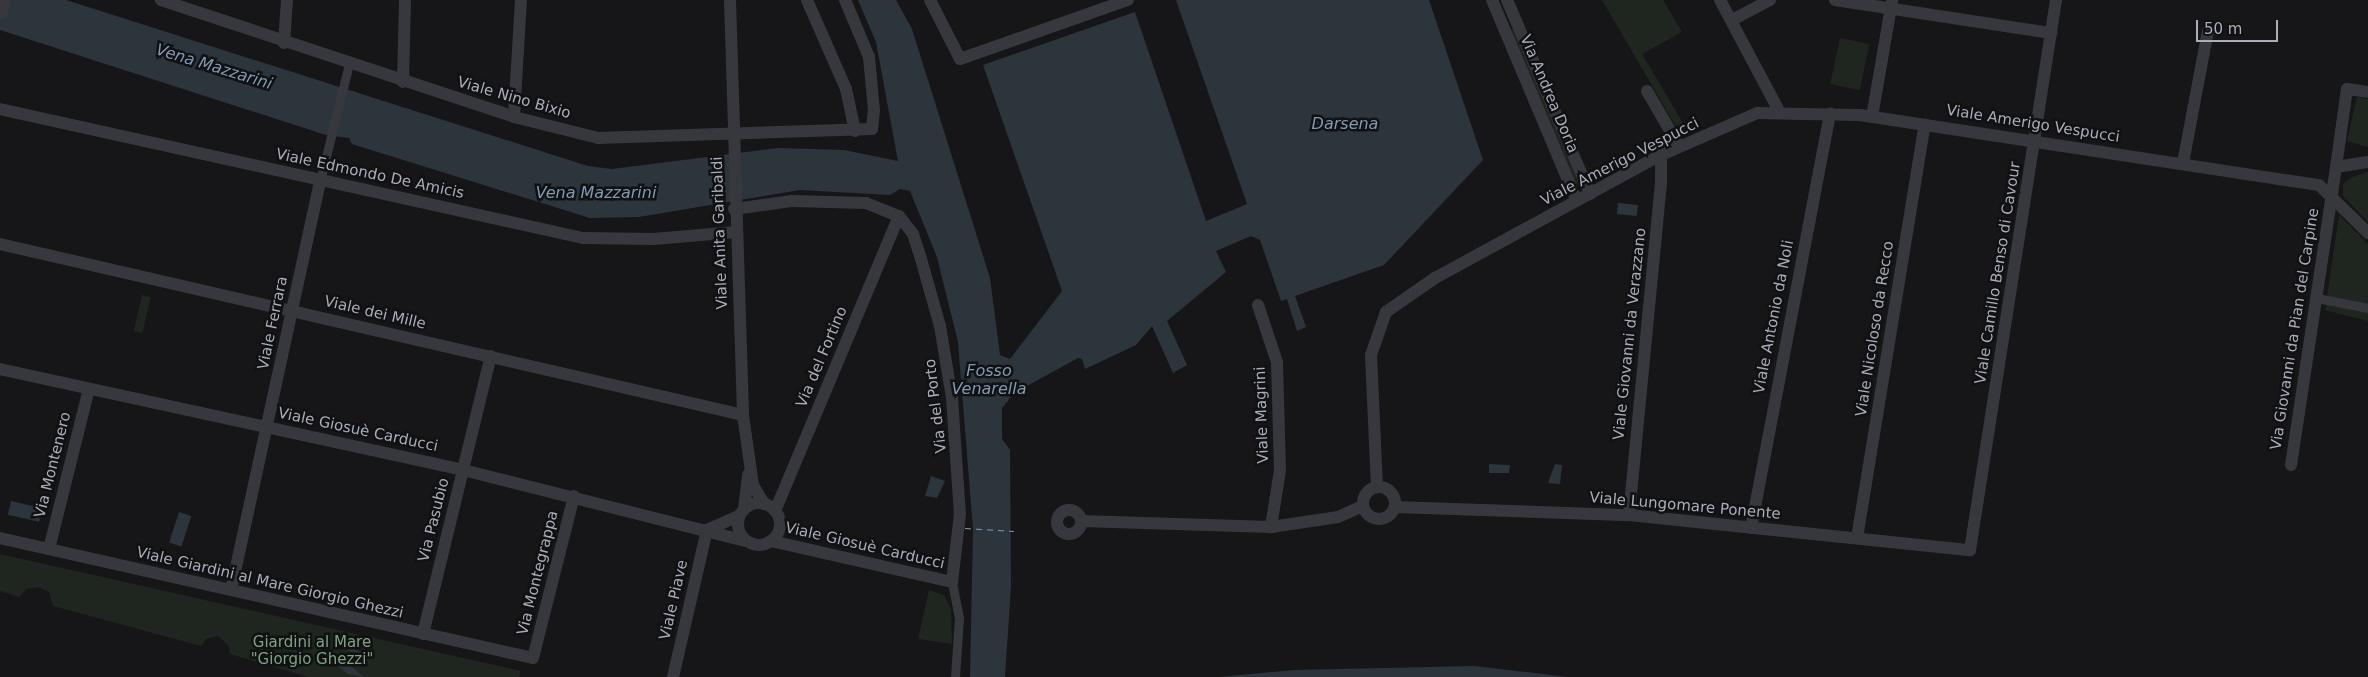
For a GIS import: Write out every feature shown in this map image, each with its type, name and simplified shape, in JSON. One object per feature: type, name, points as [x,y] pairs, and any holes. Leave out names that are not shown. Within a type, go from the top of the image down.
[{"type":"street","points":[[0,11],[3,0]]},
{"type":"street","points":[[284,43],[286,0]]},
{"type":"street","points":[[403,82],[405,0]]},
{"type":"street","points":[[514,117],[521,0]]},
{"type":"street","name":"Viale Anita Garibaldi","points":[[730,0],[734,209],[737,232],[743,415],[748,464],[754,489],[764,504]]},
{"type":"street","points":[[808,0],[846,89],[855,130]]},
{"type":"street","name":"Viale Nino Bixio","points":[[169,1],[284,43],[348,69],[403,82],[514,117],[598,138],[872,129],[874,111],[869,57],[845,0]]},
{"type":"street","points":[[930,0],[960,59],[1128,0]]},
{"type":"street","name":"Via Andrea Doria","points":[[1492,0],[1577,202]]},
{"type":"street","name":"Via Andrea Doria","points":[[1507,0],[1590,194]]},
{"type":"street","points":[[1720,0],[1780,113]]},
{"type":"street","points":[[1732,20],[1770,0]]},
{"type":"street","points":[[1835,0],[1892,4],[2051,33]]},
{"type":"street","name":"Viale Camillo Benso di Cavour","points":[[1970,550],[2036,141],[2056,0]]},
{"type":"street","points":[[1872,117],[1892,4]]},
{"type":"street","points":[[1503,27],[1516,22]]},
{"type":"street","points":[[2183,164],[2208,31]]},
{"type":"street","name":"Viale Ferrara","points":[[231,590],[320,181],[348,69]]},
{"type":"street","name":"Via Giovanni da Pian del Carpine","points":[[2290,465],[2317,298],[2347,89],[2368,92]]},
{"type":"street","points":[[1647,92],[1679,146]]},
{"type":"street","name":"Viale Edmondo De Amicis","points":[[0,110],[583,238],[653,239],[737,232]]},
{"type":"street","name":"Viale Amerigo Vespucci","points":[[1377,487],[1371,355],[1386,312],[1435,278],[1661,155],[1757,112],[1830,113],[1872,117],[2318,185],[2368,233]]},
{"type":"street","name":"Viale Antonio da Noli","points":[[1751,528],[1830,113]]},
{"type":"street","name":"Viale Nicoloso da Recco","points":[[1857,538],[1925,125]]},
{"type":"street","name":"Viale Giovanni da Verazzano","points":[[1629,515],[1661,185],[1661,155]]},
{"type":"street","points":[[2336,167],[2368,162]]},
{"type":"street","points":[[734,209],[792,201],[866,204],[899,216]]},
{"type":"street","name":"Via del Fortino","points":[[776,511],[899,216]]},
{"type":"street","name":"Via del Porto","points":[[899,216],[913,234],[947,356],[958,458],[960,514],[952,582],[959,618],[955,677]]},
{"type":"street","name":"Viale dei Mille","points":[[0,244],[743,415]]},
{"type":"street","points":[[2317,298],[2368,308]]},
{"type":"street","name":"Viale Magrini","points":[[1258,304],[1277,362],[1280,470],[1271,526]]},
{"type":"street","name":"Via Pasubio","points":[[423,634],[491,356]]},
{"type":"street","name":"Viale Giosuè Carducci","points":[[0,370],[463,470],[574,496],[745,541]]},
{"type":"street","name":"Via Montenero","points":[[49,549],[89,389]]},
{"type":"street","name":"Viale Anita Garibaldi","points":[[742,512],[748,464]]},
{"type":"street","points":[[1377,487],[1391,492],[1395,507],[1389,516],[1379,520],[1368,516],[1363,506],[1368,491],[1377,487]]},
{"type":"street","name":"Via Montegrappa","points":[[533,658],[574,496]]},
{"type":"street","points":[[707,530],[742,512],[764,504],[776,511],[780,524],[771,542],[758,546],[745,541],[738,529],[742,512]]},
{"type":"street","points":[[1080,521],[1271,526],[1338,517],[1363,506]]},
{"type":"street","name":"Viale Lungomare Ponente","points":[[1395,507],[1629,515],[1970,550]]},
{"type":"street","name":"Viale Piave","points":[[673,677],[707,530]]},
{"type":"street","name":"Viale Giardini al Mare Giorgio Ghezzi","points":[[0,538],[533,658]]},
{"type":"street","name":"Viale Giosuè Carducci","points":[[771,542],[952,582]]},
{"type":"green space","points":[[1602,0],[1663,0],[1682,32],[1642,54],[1686,128],[1679,132]]},
{"type":"green space","points":[[1514,28],[1580,180],[1579,186],[1574,183],[1510,30]]},
{"type":"green space","points":[[1840,38],[1869,44],[1860,90],[1830,84]]},
{"type":"green space","points":[[2357,97],[2368,99],[2368,147],[2347,141]]},
{"type":"green space","points":[[2368,172],[2368,222],[2343,196],[2343,184],[2352,177]]},
{"type":"green space","points":[[2339,215],[2368,244],[2368,321],[2325,310]]},
{"type":"green space","points":[[142,295],[151,297],[142,333],[134,331]]},
{"type":"green space","name":"Giardini al Mare \"Giorgio Ghezzi\"","points":[[0,554],[521,671],[519,677],[308,677],[230,654],[228,645],[218,636],[206,639],[201,646],[53,606],[49,592],[38,587],[27,589],[19,597],[0,591]]},
{"type":"green space","points":[[929,590],[944,595],[951,609],[952,644],[918,639]]},
{"type":"water","name":"Darsena","points":[[0,0],[66,0],[588,166],[612,169],[778,148],[844,150],[898,161],[876,42],[858,0],[896,0],[912,29],[990,278],[1000,355],[1010,359],[1062,291],[983,65],[1135,12],[1206,221],[1247,204],[1176,0],[1429,0],[1483,160],[1384,265],[1295,296],[1306,327],[1297,331],[1287,299],[1281,301],[1260,240],[1251,236],[1216,251],[1226,272],[1167,321],[1187,365],[1173,373],[1152,326],[1136,345],[1085,369],[1082,359],[1078,358],[1014,393],[1002,408],[1002,439],[1010,450],[1011,586],[1005,677],[970,677],[973,529],[958,342],[937,257],[910,191],[900,189],[890,195],[800,190],[639,217],[590,218],[352,144],[349,138],[326,135],[0,30]]},
{"type":"water","points":[[1618,203],[1638,205],[1637,216],[1617,214]]},
{"type":"water","points":[[1489,464],[1510,465],[1509,473],[1489,473]]},
{"type":"water","points":[[1555,464],[1562,465],[1560,484],[1548,483]]},
{"type":"water","points":[[931,476],[945,481],[937,498],[925,496]]},
{"type":"water","points":[[11,501],[42,508],[39,522],[8,515]]},
{"type":"water","points":[[179,512],[191,516],[181,546],[169,542]]},
{"type":"water","points":[[348,644],[367,657],[369,663],[345,648]]},
{"type":"water","points":[[332,654],[340,657],[364,677],[348,674],[328,658]]},
{"type":"water","points":[[1474,666],[1568,677],[1219,677],[1294,670]]},
{"type":"ferry route","points":[[965,528],[1014,531]]},
{"type":"water label","name":"Vena Mazzarini","points":[[214,67]]},
{"type":"water label","name":"Vena Mazzarini","points":[[596,193]]},
{"type":"water label","name":"Fosso Venarella","points":[[989,380]]}]
